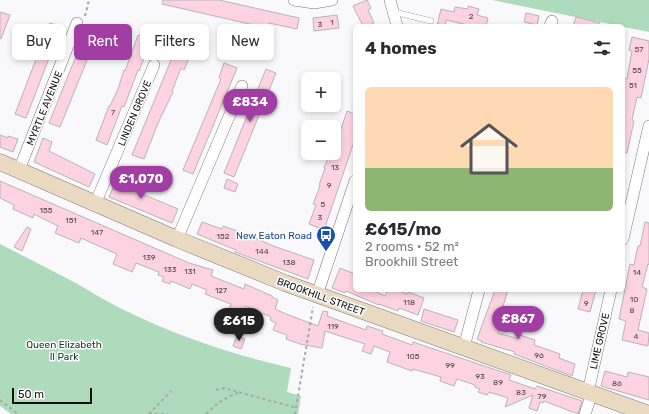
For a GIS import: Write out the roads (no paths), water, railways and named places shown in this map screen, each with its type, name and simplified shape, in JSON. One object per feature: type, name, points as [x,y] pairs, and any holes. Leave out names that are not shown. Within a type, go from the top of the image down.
[{"type":"street","points":[[294,0],[314,3],[332,0]]},
{"type":"street","points":[[390,0],[397,24]]},
{"type":"street","name":"MYRTLE AVENUE","points":[[19,170],[77,23]]},
{"type":"street","name":"LINDEN GROVE","points":[[95,204],[154,66]]},
{"type":"street","points":[[177,239],[242,86]]},
{"type":"street","points":[[625,230],[649,126]]},
{"type":"street","name":"BROOKHILL STREET","points":[[0,162],[177,239],[317,295],[649,414]]},
{"type":"street","points":[[317,295],[353,187]]},
{"type":"street","points":[[464,347],[478,292]]},
{"type":"street","name":"LIME GROVE","points":[[585,414],[611,292]]},
{"type":"lane","points":[[394,12],[431,21]]},
{"type":"place","name":"New Eaton Road","points":[[326,252]]},
{"type":"park label","name":"Queen Elizabeth II Park","points":[[64,350]]}]
